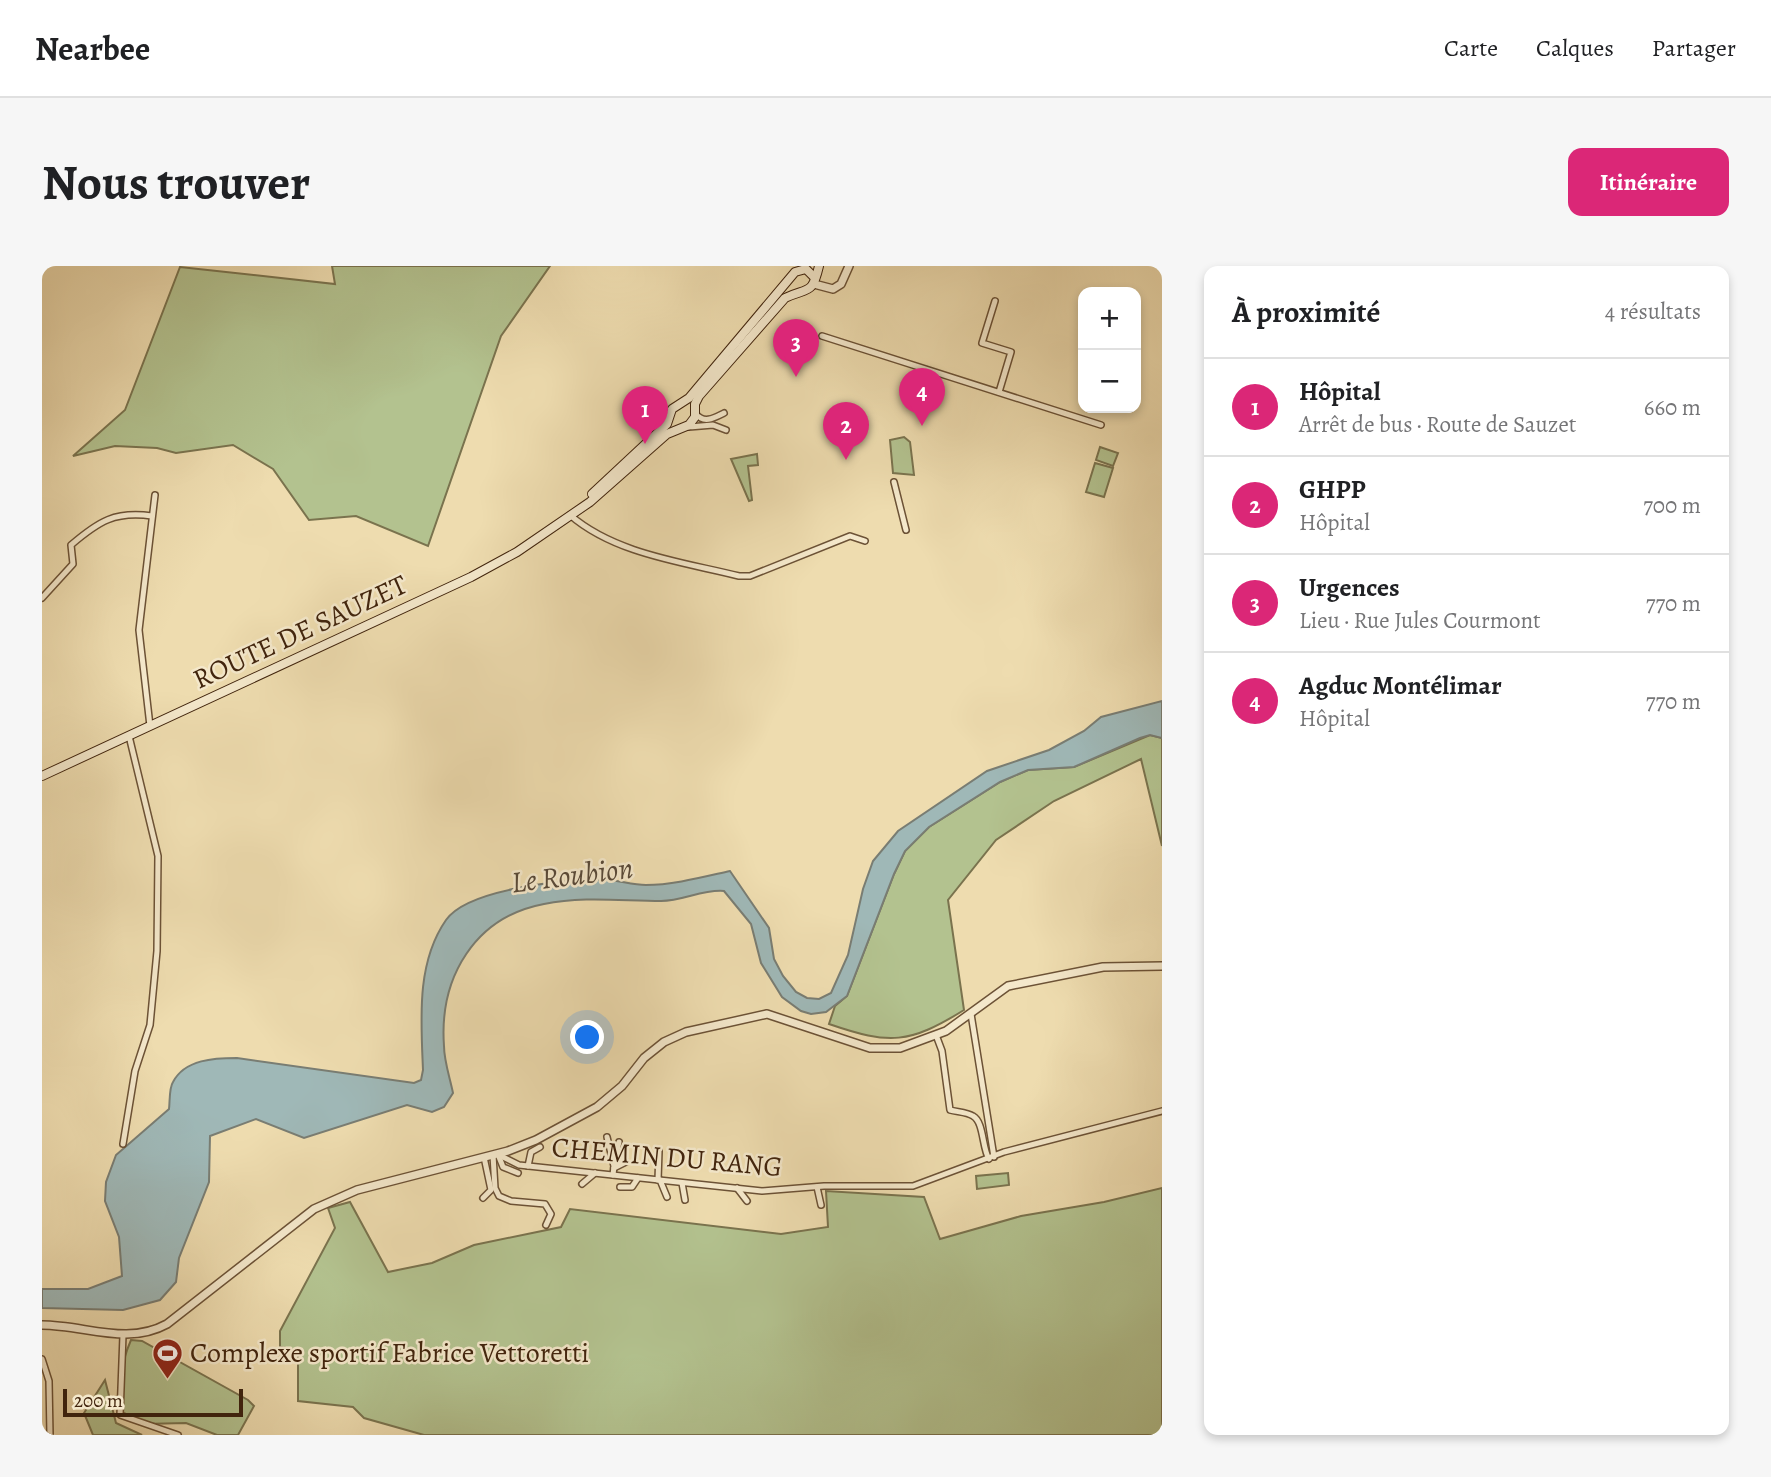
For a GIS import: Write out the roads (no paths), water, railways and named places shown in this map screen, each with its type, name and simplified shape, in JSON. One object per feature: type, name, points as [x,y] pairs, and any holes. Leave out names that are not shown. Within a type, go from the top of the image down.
[{"type":"main road","points":[[695,411],[699,396],[785,298],[796,293],[805,293],[815,281],[818,266]]},
{"type":"main road","points":[[695,411],[685,401],[790,281],[803,268],[815,281]]},
{"type":"main road","points":[[790,281],[796,293]]},
{"type":"main road","name":"ROUTE DE SAUZET","points":[[570,515],[669,420],[672,409],[685,401]]},
{"type":"main road","name":"ROUTE DE SAUZET","points":[[42,776],[471,578],[517,552],[590,502],[681,428],[695,411]]},
{"type":"main road","points":[[669,420],[681,428]]},
{"type":"street","points":[[815,281],[832,289],[841,284],[849,266]]},
{"type":"street","points":[[995,301],[982,343],[1011,352],[999,392]]},
{"type":"street","points":[[822,335],[1101,425]]},
{"type":"street","points":[[695,411],[699,418],[711,419],[724,413]]},
{"type":"street","points":[[681,428],[713,425],[726,430]]},
{"type":"street","points":[[894,482],[906,530]]},
{"type":"street","points":[[150,726],[139,630],[155,495]]},
{"type":"street","points":[[42,598],[73,564],[71,545],[96,524],[128,513],[152,516]]},
{"type":"street","points":[[570,515],[589,529],[632,550],[739,576],[750,576],[850,536],[865,541]]},
{"type":"street","points":[[123,1144],[135,1071],[150,1025],[157,951],[158,856],[129,736]]},
{"type":"street","points":[[42,1325],[123,1335],[153,1332],[167,1324],[314,1209],[357,1190],[493,1156],[536,1140],[597,1107],[622,1086],[644,1058],[664,1042],[686,1032],[767,1014],[870,1048],[900,1048],[936,1035],[971,1014],[1008,986],[1103,967],[1162,966]]},
{"type":"street","points":[[971,1014],[991,1158]]},
{"type":"street","points":[[936,1035],[942,1051],[950,1110],[974,1116],[983,1150],[991,1158]]},
{"type":"street","name":"CHEMIN DU RANG","points":[[493,1156],[528,1166],[762,1191],[817,1186],[913,1186],[991,1158],[1162,1111]]},
{"type":"street","points":[[607,1137],[614,1166]]},
{"type":"street","points":[[613,1175],[619,1142]]},
{"type":"street","points":[[528,1166],[531,1152],[540,1147]]},
{"type":"street","points":[[659,1151],[659,1180],[667,1197]]},
{"type":"street","points":[[493,1156],[503,1167],[518,1173]]},
{"type":"street","points":[[483,1198],[491,1190],[493,1156]]},
{"type":"street","points":[[493,1156],[495,1188],[499,1196],[511,1201],[545,1204],[551,1214],[546,1225]]},
{"type":"street","points":[[614,1166],[626,1162]]},
{"type":"street","points":[[582,1184],[595,1173]]},
{"type":"street","points":[[620,1187],[632,1186],[638,1178]]},
{"type":"street","points":[[682,1183],[685,1200]]},
{"type":"street","points":[[817,1186],[821,1205]]},
{"type":"street","points":[[737,1188],[747,1201]]},
{"type":"street","points":[[799,1188],[800,1195]]},
{"type":"street","points":[[123,1335],[120,1415],[178,1435]]},
{"type":"street","points":[[42,1359],[49,1381],[50,1435]]},
{"type":"water","points":[[1162,701],[1162,738],[1150,735],[1140,738],[1074,767],[1028,770],[1000,782],[929,827],[905,851],[847,996],[826,1012],[811,1014],[801,1011],[782,997],[761,963],[751,924],[724,891],[661,901],[588,900],[544,904],[520,911],[499,922],[481,936],[466,954],[455,974],[448,997],[444,1021],[444,1052],[453,1093],[444,1107],[432,1112],[407,1105],[304,1138],[256,1119],[210,1136],[209,1182],[179,1258],[176,1282],[160,1300],[123,1310],[42,1308],[42,1289],[88,1289],[122,1276],[119,1237],[105,1201],[106,1182],[116,1155],[169,1109],[172,1085],[178,1074],[193,1064],[237,1058],[414,1083],[421,1080],[421,1012],[425,973],[436,937],[446,920],[458,909],[497,893],[547,883],[609,880],[656,885],[730,871],[769,928],[774,959],[783,976],[796,992],[807,998],[819,999],[831,993],[848,955],[863,889],[873,861],[898,831],[987,771],[1049,750],[1084,731],[1101,717]]},
{"type":"place","name":"Urgences","points":[[796,377]]},
{"type":"place","name":"Agduc Montélimar","points":[[922,426]]},
{"type":"place","name":"Hôpital","points":[[645,444]]},
{"type":"place","name":"GHPP","points":[[846,460]]},
{"type":"place","name":"Complexe sportif Fabrice Vettoretti","points":[[167,1380]]},
{"type":"water label","name":"Le Roubion","points":[[572,875]]}]
